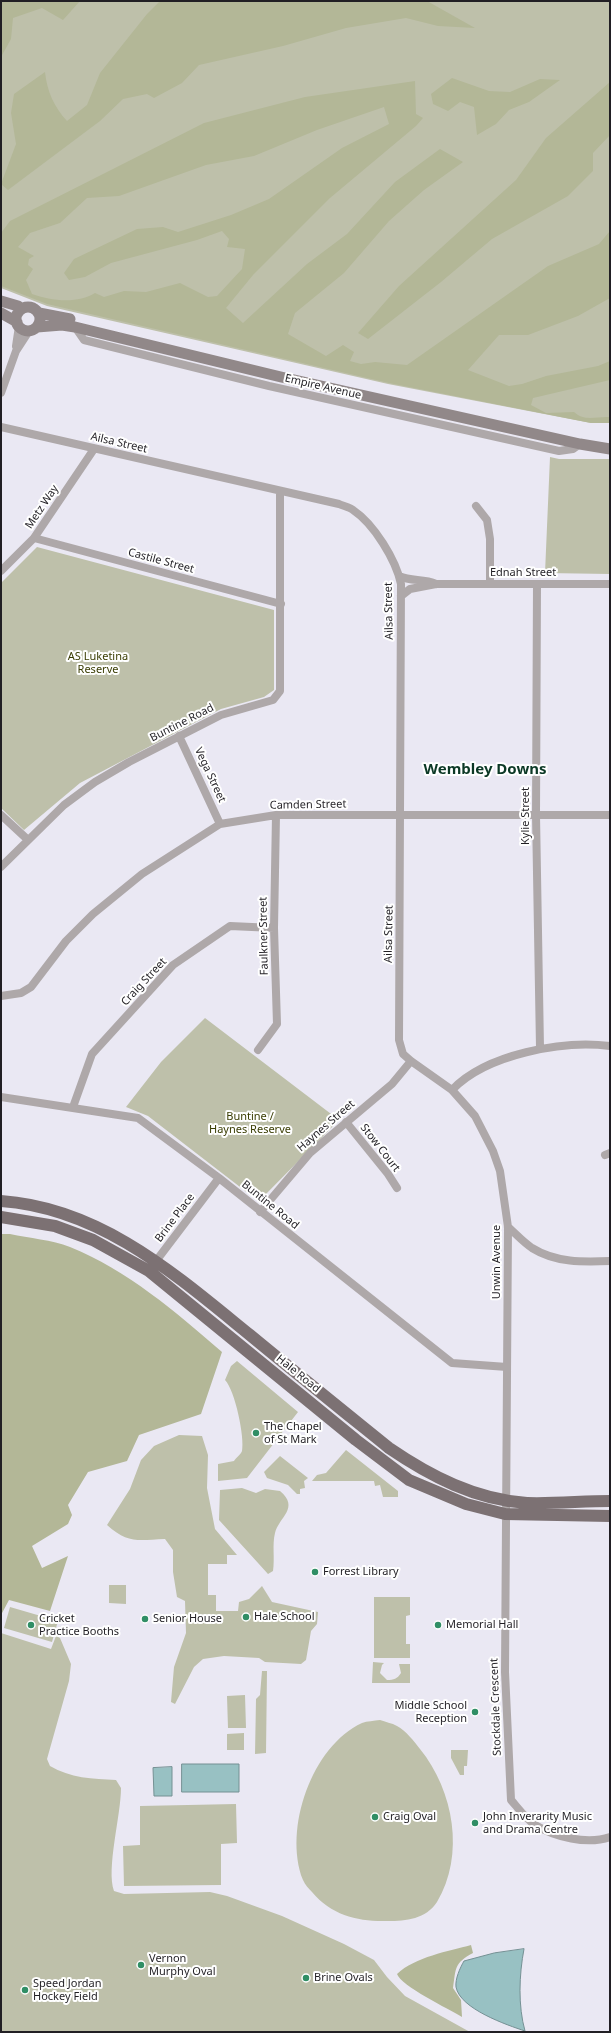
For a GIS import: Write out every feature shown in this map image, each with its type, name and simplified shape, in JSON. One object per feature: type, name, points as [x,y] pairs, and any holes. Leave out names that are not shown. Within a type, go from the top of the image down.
[{"type":"main road","points":[[1,301],[18,306],[21,309]]},
{"type":"main road","points":[[1,313],[26,327],[40,323],[39,313],[31,307],[21,309],[17,315],[26,327]]},
{"type":"main road","name":"Empire Avenue","points":[[39,313],[84,322],[281,378],[582,437],[610,441]]},
{"type":"main road","name":"Empire Avenue","points":[[26,327],[56,325],[75,327],[281,378],[580,444],[610,449]]},
{"type":"main road","name":"Hale Road","points":[[1,1201],[58,1211],[100,1227],[157,1261],[389,1448],[418,1468],[444,1481],[469,1491],[506,1500],[527,1503],[610,1501]]},
{"type":"main road","name":"Hale Road","points":[[1,1217],[55,1226],[93,1240],[149,1271],[356,1440],[408,1480],[466,1504],[505,1514],[610,1516]]},
{"type":"street","points":[[1,393],[26,327]]},
{"type":"street","name":"Ailsa Street","points":[[1,427],[353,509],[372,528],[396,565],[399,576],[401,596],[399,1040],[404,1054],[411,1061]]},
{"type":"street","name":"Metz Way","points":[[1,570],[34,538],[94,449]]},
{"type":"street","name":"Buntine Road","points":[[1,867],[64,805],[95,782],[221,715],[273,700],[280,691],[280,491]]},
{"type":"street","points":[[476,506],[487,520],[490,539],[490,584]]},
{"type":"street","name":"Castile Street","points":[[34,538],[281,604]]},
{"type":"street","name":"Ednah Street","points":[[399,576],[408,580],[431,581],[436,584]]},
{"type":"street","name":"Ednah Street","points":[[401,596],[410,588],[436,584],[610,584]]},
{"type":"street","name":"Kylie Street","points":[[537,584],[536,814],[540,1048]]},
{"type":"street","name":"Vega Street","points":[[179,736],[220,824]]},
{"type":"street","name":"Camden Street","points":[[1,996],[21,993],[32,987],[66,941],[93,914],[142,874],[220,824],[276,815],[610,814]]},
{"type":"street","points":[[1,815],[28,839]]},
{"type":"street","name":"Faulkner Street","points":[[258,1050],[277,1024],[274,928],[276,815]]},
{"type":"street","name":"Craig Street","points":[[73,1107],[92,1054],[173,965],[230,926],[274,928]]},
{"type":"street","points":[[452,1090],[459,1082],[482,1068],[540,1048],[593,1044],[610,1046]]},
{"type":"street","name":"Unwin Avenue","points":[[411,1061],[452,1090],[476,1116],[493,1151],[500,1171],[508,1227],[506,1500]]},
{"type":"street","name":"Haynes Street","points":[[260,1212],[310,1153],[392,1084],[411,1061]]},
{"type":"street","name":"Buntine Road","points":[[1,1097],[138,1118],[219,1178],[452,1363],[507,1367]]},
{"type":"street","name":"Stow Court","points":[[346,1122],[388,1174],[397,1188]]},
{"type":"street","name":"Brine Place","points":[[149,1271],[219,1178]]},
{"type":"street","points":[[508,1227],[531,1247],[556,1259],[584,1262],[610,1261]]},
{"type":"street","name":"Stockdale Crescent","points":[[506,1500],[505,1672],[511,1800],[534,1824],[557,1836],[586,1839],[610,1837]]},
{"type":"green space","points":[[1,1],[610,1],[610,423],[591,423],[388,384],[47,306],[1,288]]},
{"type":"green space","points":[[550,457],[559,459],[610,459],[610,574],[545,573]]},
{"type":"green space","name":"AS Luketina Reserve","points":[[37,547],[274,610],[274,690],[264,697],[221,709],[80,783],[24,830],[1,808],[1,583]]},
{"type":"green space","name":"Buntine / Haynes Reserve","points":[[205,1018],[339,1120],[266,1194],[253,1197],[148,1116],[126,1107],[161,1062]]},
{"type":"green space","points":[[237,1361],[298,1412],[247,1478],[218,1481],[218,1464],[234,1461],[241,1453],[243,1445],[241,1425],[236,1403],[229,1385],[225,1380],[231,1366]]},
{"type":"green space","points":[[179,1435],[202,1436],[208,1455],[207,1488],[215,1529],[237,1555],[227,1555],[227,1564],[208,1564],[208,1595],[216,1595],[216,1611],[238,1611],[239,1602],[249,1599],[262,1586],[272,1602],[318,1612],[317,1624],[311,1631],[306,1660],[301,1664],[265,1662],[259,1658],[224,1656],[203,1659],[194,1667],[175,1704],[171,1702],[174,1667],[186,1633],[185,1601],[177,1597],[173,1572],[173,1550],[165,1539],[134,1540],[121,1535],[107,1525],[130,1489],[141,1460],[154,1446]]},
{"type":"green space","points":[[346,1450],[398,1491],[398,1497],[383,1497],[380,1485],[375,1486],[374,1481],[312,1481],[317,1475],[326,1473]]},
{"type":"green space","points":[[280,1456],[308,1478],[304,1481],[305,1488],[300,1489],[300,1494],[297,1494],[288,1485],[267,1478],[264,1472]]},
{"type":"green space","points":[[242,1488],[256,1493],[265,1489],[280,1491],[286,1497],[288,1502],[288,1508],[275,1533],[273,1571],[268,1574],[219,1520],[220,1490]]},
{"type":"green space","points":[[109,1585],[126,1585],[126,1604],[109,1603]]},
{"type":"green space","points":[[374,1597],[410,1597],[410,1615],[406,1616],[406,1644],[410,1644],[410,1658],[374,1658]]},
{"type":"green space","name":"Cricket Practice Booths","points":[[10,1607],[58,1621],[52,1642],[4,1628]]},
{"type":"green space","points":[[1,1633],[51,1649],[56,1636],[60,1638],[71,1664],[69,1681],[47,1759],[50,1766],[58,1770],[90,1778],[116,1780],[121,1788],[112,1869],[114,1891],[124,1894],[210,1892],[227,1896],[282,1916],[344,1944],[374,1960],[387,1977],[405,1996],[470,2032],[1,2032]]},
{"type":"green space","points":[[373,1662],[384,1663],[380,1673],[387,1680],[395,1679],[400,1675],[399,1664],[410,1664],[410,1683],[372,1683]]},
{"type":"green space","points":[[262,1671],[267,1671],[266,1753],[255,1754],[256,1699],[260,1695]]},
{"type":"green space","points":[[245,1695],[246,1728],[228,1728],[227,1696]]},
{"type":"green space","name":"Craig Oval","points":[[380,1720],[395,1725],[410,1736],[432,1766],[448,1803],[452,1824],[453,1844],[451,1864],[446,1884],[437,1902],[427,1912],[415,1918],[402,1920],[378,1921],[357,1919],[328,1907],[305,1884],[298,1860],[297,1837],[300,1814],[306,1791],[316,1769],[329,1750],[344,1734],[362,1723]]},
{"type":"green space","points":[[244,1733],[244,1750],[227,1750],[227,1734]]},
{"type":"green space","points":[[451,1750],[468,1750],[467,1766],[464,1766],[464,1775],[460,1775],[451,1758]]},
{"type":"green space","points":[[236,1804],[237,1843],[221,1844],[221,1885],[124,1886],[123,1846],[140,1845],[140,1806]]},
{"type":"shaded area","points":[[1,1],[80,1],[63,20],[42,8],[13,18],[11,39],[1,57]]},
{"type":"shaded area","points":[[160,1],[427,1],[475,28],[438,26],[406,18],[346,28],[283,46],[199,65],[182,83],[154,98],[147,94],[123,99],[100,121],[8,190],[1,184],[16,144],[11,113],[14,94],[45,72],[47,86],[52,98],[58,110],[67,121],[87,105],[100,73],[147,14]]},
{"type":"shaded area","points":[[452,78],[489,91],[510,92],[540,79],[560,80],[529,102],[509,110],[496,124],[477,135],[474,107],[460,102],[448,111],[433,104],[431,94]]},
{"type":"shaded area","points":[[415,81],[416,114],[423,118],[416,126],[330,198],[253,275],[226,308],[243,323],[307,264],[347,234],[395,182],[440,149],[463,162],[424,190],[389,221],[344,273],[295,313],[288,334],[326,356],[343,345],[354,352],[350,361],[361,364],[375,362],[407,365],[548,266],[599,244],[610,231],[610,298],[578,316],[528,335],[499,335],[468,370],[509,386],[522,384],[546,376],[598,366],[610,361],[610,380],[533,398],[531,405],[546,413],[574,412],[587,418],[610,417],[610,423],[591,423],[389,383],[47,304],[1,286],[1,233],[10,221],[204,123],[305,97]],"holes":[[[384,107],[389,124],[342,148],[269,199],[231,215],[178,232],[163,227],[137,229],[74,259],[64,273],[69,280],[85,277],[111,263],[197,240],[222,231],[229,239],[227,247],[245,249],[242,269],[217,296],[208,297],[180,283],[146,292],[124,291],[104,297],[95,293],[81,299],[73,300],[56,300],[32,294],[26,280],[33,269],[28,265],[29,259],[34,256],[18,247],[30,233],[60,223],[87,198],[119,196],[206,165],[254,156],[317,130]]]},
{"type":"shaded area","points":[[610,82],[610,135],[593,153],[593,171],[568,196],[492,239],[441,282],[368,339],[358,333],[399,286],[516,180],[546,138]]},
{"type":"shaded area","points":[[1,1234],[40,1239],[70,1247],[91,1256],[111,1267],[150,1293],[169,1307],[222,1352],[201,1414],[139,1435],[127,1461],[88,1472],[68,1505],[72,1515],[68,1524],[32,1546],[42,1568],[68,1556],[50,1611],[9,1600],[1,1615]]},
{"type":"shaded area","points":[[182,1764],[239,1764],[239,1792],[182,1792]]},
{"type":"shaded area","points":[[172,1767],[172,1796],[154,1796],[153,1768]]},
{"type":"shaded area","points":[[471,1945],[473,1953],[459,1963],[453,1988],[461,2000],[462,2017],[416,1991],[400,1979],[397,1974],[404,1968],[423,1959]]},
{"type":"shaded area","points":[[524,1949],[521,1969],[520,2001],[525,2031],[507,2025],[475,2009],[459,1995],[456,1987],[458,1974],[464,1961],[494,1953]]},
{"type":"place","name":"The Chapel of St Mark","points":[[256,1433]]},
{"type":"place","name":"Forrest Library","points":[[315,1572]]},
{"type":"place","name":"Hale School","points":[[246,1617]]},
{"type":"place","name":"Senior House","points":[[145,1619]]},
{"type":"place","name":"Cricket Practice Booths","points":[[31,1625]]},
{"type":"place","name":"Memorial Hall","points":[[438,1625]]},
{"type":"place","name":"Middle School Reception","points":[[475,1712]]},
{"type":"place","name":"Craig Oval","points":[[375,1817]]},
{"type":"place","name":"John Inverarity Music and Drama Centre","points":[[475,1823]]},
{"type":"place","name":"Vernon Murphy Oval","points":[[141,1965]]},
{"type":"place","name":"Brine Ovals","points":[[306,1978]]},
{"type":"place","name":"Speed Jordan Hockey Field","points":[[25,1990]]},
{"type":"district","name":"Wembley Downs","points":[[485,770]]}]
